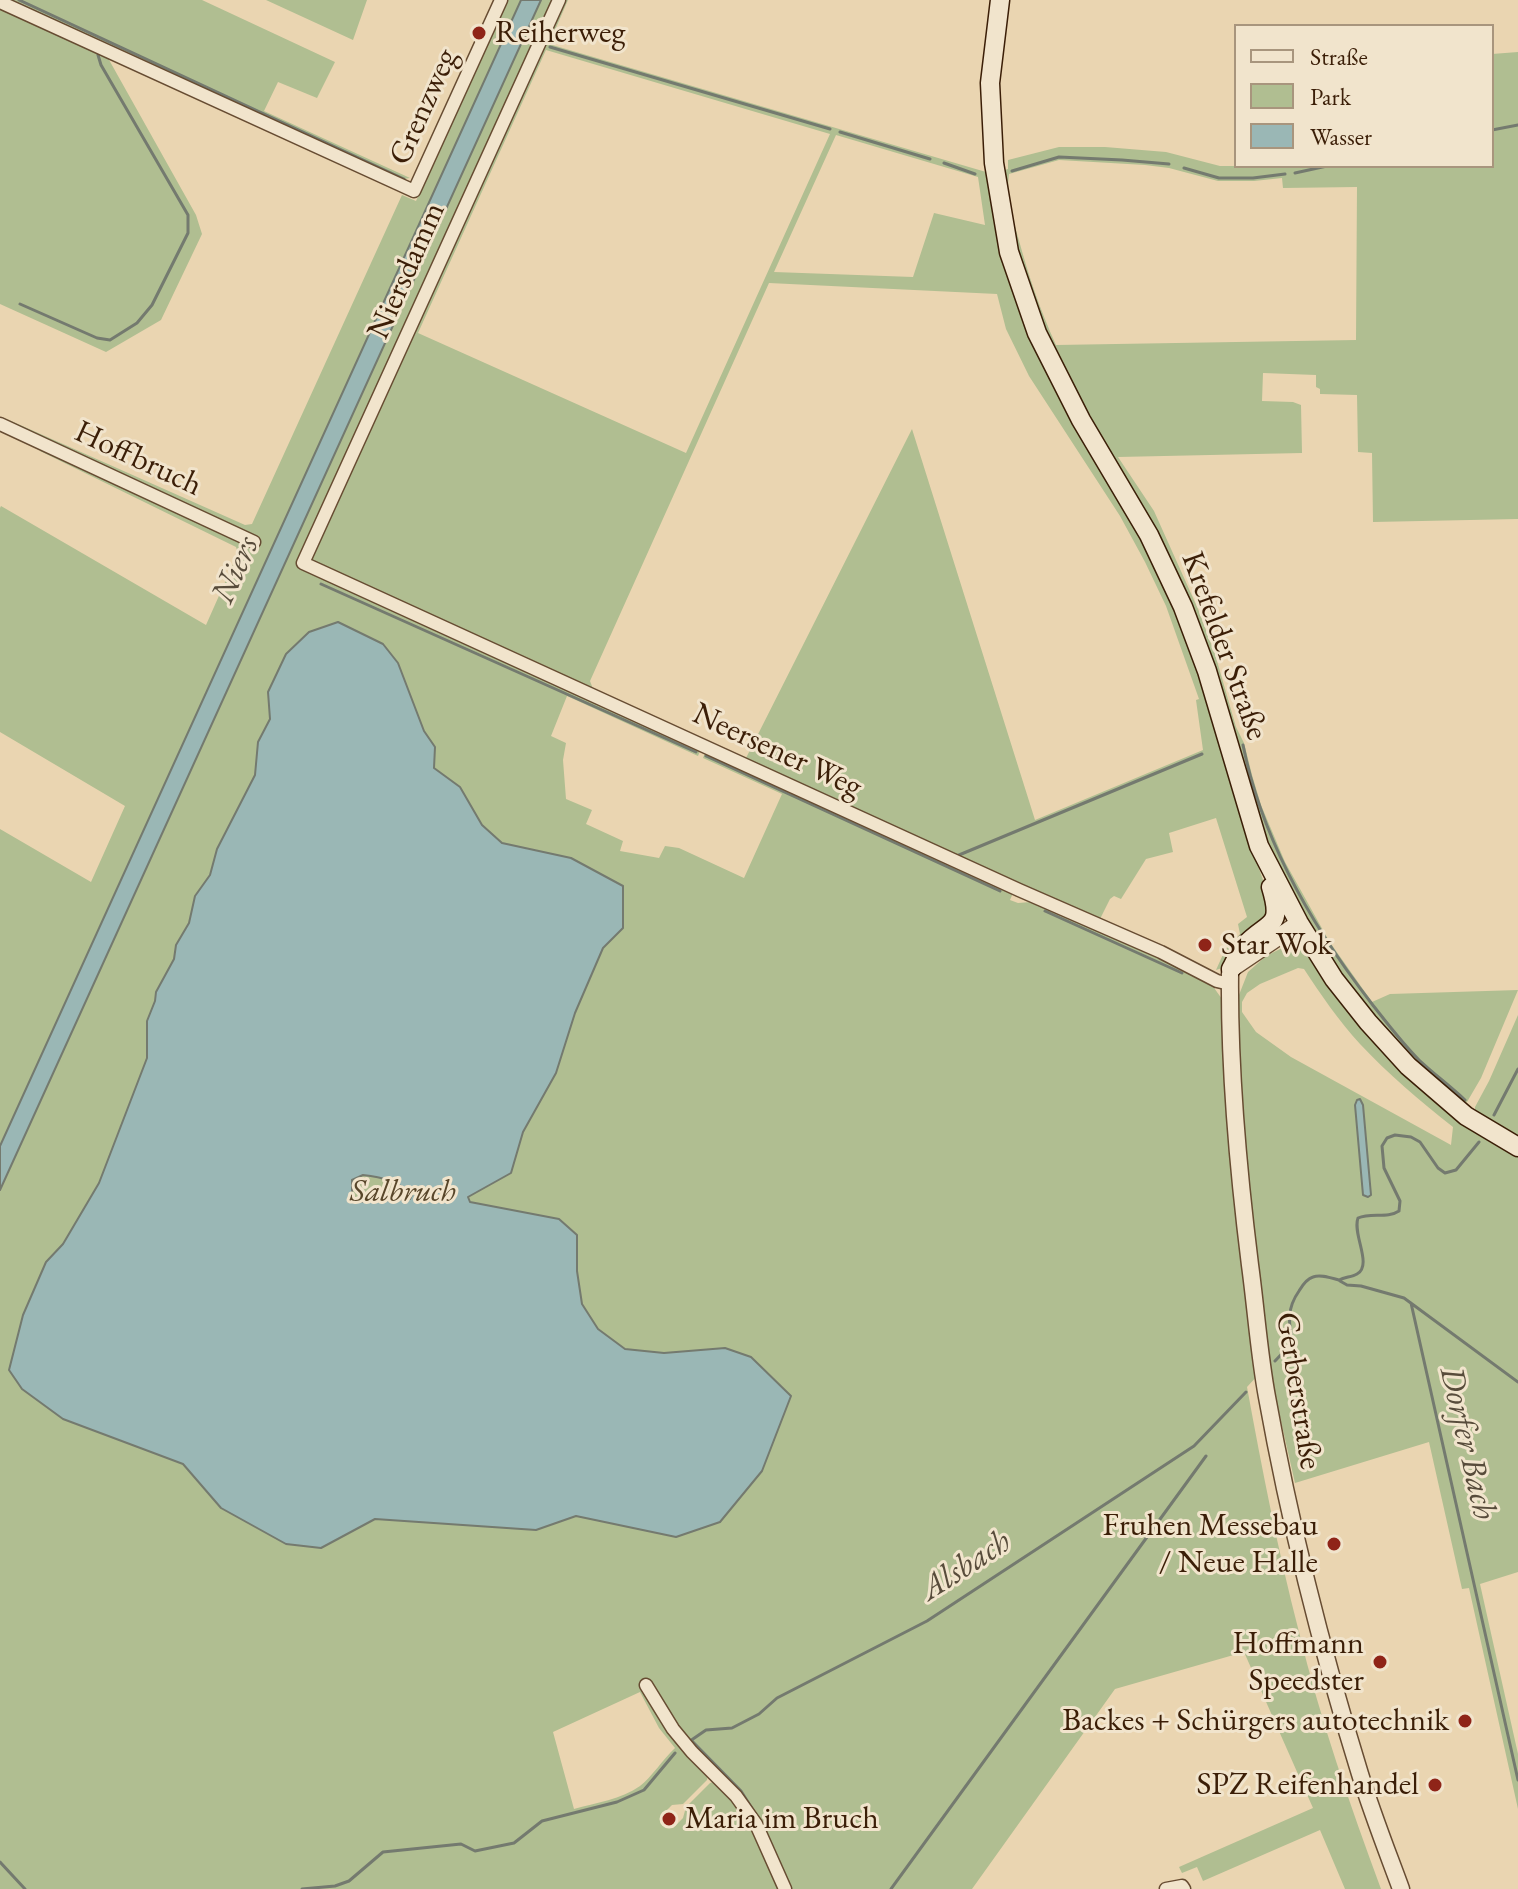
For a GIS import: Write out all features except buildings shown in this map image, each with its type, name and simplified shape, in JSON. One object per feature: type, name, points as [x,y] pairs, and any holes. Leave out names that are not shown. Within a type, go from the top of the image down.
[{"type":"main road","name":"Krefelder Straße","points":[[1000,0],[990,83],[994,163],[1009,252],[1037,333],[1081,420],[1163,561],[1183,607],[1207,671],[1259,846],[1299,923],[1334,979],[1368,1022],[1408,1066],[1466,1116],[1518,1147]]},
{"type":"main road","points":[[1230,977],[1243,947],[1271,924],[1276,915],[1277,905],[1259,846]]},
{"type":"street","name":"Grenzweg","points":[[0,2],[414,191],[501,0]]},
{"type":"street","name":"Niersdamm","points":[[303,563],[559,0]]},
{"type":"street","name":"Hoffbruch","points":[[0,424],[254,542]]},
{"type":"street","name":"Neersener Weg","points":[[303,563],[1161,952],[1217,981],[1230,977]]},
{"type":"street","points":[[1230,977],[1299,923]]},
{"type":"street","name":"Gerberstraße","points":[[1230,977],[1231,1051],[1240,1178],[1267,1395],[1314,1615],[1361,1777],[1401,1889]]},
{"type":"street","points":[[646,1685],[673,1729],[736,1796],[756,1824],[785,1889]]},
{"type":"street","points":[[1166,1889],[1182,1886],[1184,1889]]},
{"type":"green space","points":[[10,0],[202,0],[335,62],[317,98],[278,82],[264,111],[410,178],[397,180]]},
{"type":"green space","points":[[266,0],[367,0],[353,40]]},
{"type":"green space","name":"Salbruch","points":[[508,0],[521,0],[56,1022],[283,568],[541,0],[568,0],[549,44],[986,172],[990,178],[1004,263],[1175,599],[1208,690],[1247,835],[1267,891],[1268,912],[1222,968],[1216,970],[1225,950],[1240,934],[1238,924],[1247,917],[1216,818],[1169,833],[1173,852],[1146,859],[1121,899],[1114,896],[1110,899],[1099,921],[726,759],[1013,893],[1010,900],[1031,902],[1160,956],[1212,985],[1222,999],[1259,1374],[1247,1387],[1277,1541],[1307,1665],[1336,1762],[1381,1889],[1345,1889],[1320,1830],[1203,1881],[1197,1867],[1182,1873],[1179,1867],[1313,1808],[1244,1652],[1115,1689],[972,1889],[790,1889],[760,1824],[708,1773],[707,1780],[683,1804],[672,1805],[661,1816],[673,1828],[683,1818],[686,1807],[710,1783],[716,1781],[736,1802],[752,1828],[780,1889],[0,1889],[0,829],[91,882],[125,806],[0,732],[0,508],[206,625],[238,553],[236,547],[40,451],[45,449],[246,536],[0,416],[245,525],[252,524],[402,195],[416,201]],"holes":[[[546,50],[830,134],[686,453],[418,333]],[[836,135],[978,177],[985,225],[934,213],[913,277],[774,272]],[[769,283],[997,294],[1006,329],[1029,376],[1120,516],[1166,606],[1199,699],[1196,700],[1203,750],[1035,820],[912,429],[746,758],[593,689],[590,681]],[[567,696],[698,756],[700,751],[697,746],[713,753],[705,753],[703,758],[782,794],[744,878],[679,848],[665,846],[659,858],[620,851],[623,841],[586,824],[592,810],[566,799],[563,760],[566,743],[551,736]],[[640,1692],[659,1728],[675,1748],[644,1783],[633,1790],[574,1809],[553,1732]]]},
{"type":"green space","points":[[0,7],[108,58],[196,215],[202,234],[161,320],[106,352],[0,304]]},
{"type":"green space","points":[[1518,52],[1518,519],[1373,522],[1372,453],[1358,452],[1357,395],[1320,394],[1320,389],[1316,387],[1316,375],[1263,373],[1262,401],[1301,405],[1302,453],[1118,457],[1154,511],[1198,609],[1244,743],[1261,805],[1285,862],[1329,941],[1372,1002],[1390,994],[1518,990],[1481,1078],[1463,1105],[1417,1064],[1366,1007],[1321,944],[1285,880],[1262,831],[1217,680],[1026,293],[998,172],[1008,169],[1008,160],[1059,147],[1166,152],[1220,166],[1494,168],[1494,54]],"holes":[[[1059,160],[1169,168],[1218,181],[1282,178],[1283,188],[1357,187],[1356,340],[1056,345],[1035,292],[1016,229],[1009,197],[1009,174]]]},
{"type":"green space","points":[[1290,944],[1301,949],[1353,1017],[1518,1153],[1518,1572],[1480,1584],[1518,1754],[1518,1809],[1469,1588],[1462,1589],[1429,1442],[1295,1483],[1268,1364],[1240,1098],[1237,1000],[1248,972],[1266,956]],"holes":[[[1298,968],[1304,969],[1330,1008],[1360,1044],[1453,1127],[1451,1145],[1291,1057],[1256,1032],[1242,1012],[1242,1002],[1247,993],[1260,984]]]},
{"type":"green space","points":[[1518,1015],[1518,1141],[1475,1112],[1475,1107]]},
{"type":"water","points":[[521,0],[541,0],[0,1190],[0,1146]]},
{"type":"water","points":[[338,622],[383,644],[398,663],[424,731],[435,747],[434,768],[460,787],[482,825],[502,843],[571,858],[623,886],[623,928],[603,948],[575,1013],[556,1073],[523,1132],[511,1173],[468,1197],[470,1202],[559,1219],[577,1235],[577,1271],[582,1304],[598,1329],[625,1349],[664,1353],[725,1348],[751,1357],[791,1396],[762,1471],[720,1522],[676,1537],[576,1516],[536,1530],[375,1519],[321,1548],[286,1544],[221,1508],[183,1464],[63,1419],[22,1389],[9,1370],[23,1315],[46,1262],[63,1244],[99,1183],[147,1058],[147,1021],[156,992],[189,923],[195,896],[210,875],[217,849],[255,775],[258,742],[270,719],[268,692],[286,654],[309,632]],"holes":[[[363,1175],[389,1180],[412,1195],[410,1199],[355,1202],[352,1180]]]},
{"type":"water","points":[[1360,1099],[1371,1195],[1368,1197],[1363,1195],[1355,1105]]},
{"type":"waterway","points":[[19,0],[404,179]]},
{"type":"waterway","points":[[550,47],[830,129]]},
{"type":"waterway","points":[[20,304],[97,338],[110,340],[137,323],[152,305],[188,233],[188,215],[98,55]]},
{"type":"waterway","points":[[1494,130],[1518,125]]},
{"type":"waterway","points":[[840,132],[930,159]]},
{"type":"waterway","points":[[1012,171],[1059,157],[1169,164]]},
{"type":"waterway","points":[[944,163],[975,174]]},
{"type":"waterway","points":[[1184,168],[1219,178],[1285,174]]},
{"type":"waterway","points":[[1295,173],[1318,168]]},
{"type":"waterway","points":[[321,584],[696,752]]},
{"type":"waterway","points":[[1243,745],[1263,815],[1292,882],[1310,914],[1350,975],[1407,1047],[1465,1100]]},
{"type":"waterway","points":[[959,855],[1202,754]]},
{"type":"waterway","points":[[706,756],[1000,891]]},
{"type":"waterway","points":[[1045,911],[1182,973]]},
{"type":"waterway","name":"Alsbach","points":[[1494,1115],[1518,1069]]},
{"type":"waterway","name":"Alsbach","points":[[1275,1361],[1293,1342],[1291,1310],[1304,1283],[1316,1276],[1339,1280],[1355,1275],[1363,1264],[1358,1218],[1399,1211],[1400,1201],[1384,1168],[1382,1146],[1387,1138],[1395,1135],[1420,1142],[1445,1173],[1456,1170],[1479,1142]]},
{"type":"waterway","points":[[1340,1281],[1404,1298],[1518,1382]]},
{"type":"waterway","name":"Dorfer Bach","points":[[1411,1303],[1518,1780]]},
{"type":"waterway","name":"Alsbach","points":[[690,1741],[706,1730],[732,1728],[759,1714],[777,1698],[927,1621],[1194,1446],[1246,1392]]},
{"type":"waterway","points":[[891,1889],[1206,1456]]},
{"type":"waterway","points":[[691,1740],[741,1791],[753,1810]]},
{"type":"waterway","name":"Alsbach","points":[[302,1889],[335,1886],[349,1881],[383,1852],[461,1844],[475,1851],[514,1843],[542,1821],[617,1802],[644,1790],[675,1753]]},
{"type":"waterway","name":"Alsbach","points":[[0,1862],[25,1889]]},
{"type":"place","name":"Reiherweg","points":[[479,33]]},
{"type":"place","name":"Star Wok","points":[[1205,945]]},
{"type":"place","name":"Fruhen Messebau / Neue Halle","points":[[1334,1544]]},
{"type":"place","name":"Hoffmann Speedster","points":[[1380,1662]]},
{"type":"place","name":"Backes + Schürgers autotechnik","points":[[1465,1721]]},
{"type":"place","name":"SPZ Reifenhandel","points":[[1435,1785]]},
{"type":"place","name":"Maria im Bruch","points":[[669,1819]]},
{"type":"water label","name":"Niers","points":[[236,570]]}]
